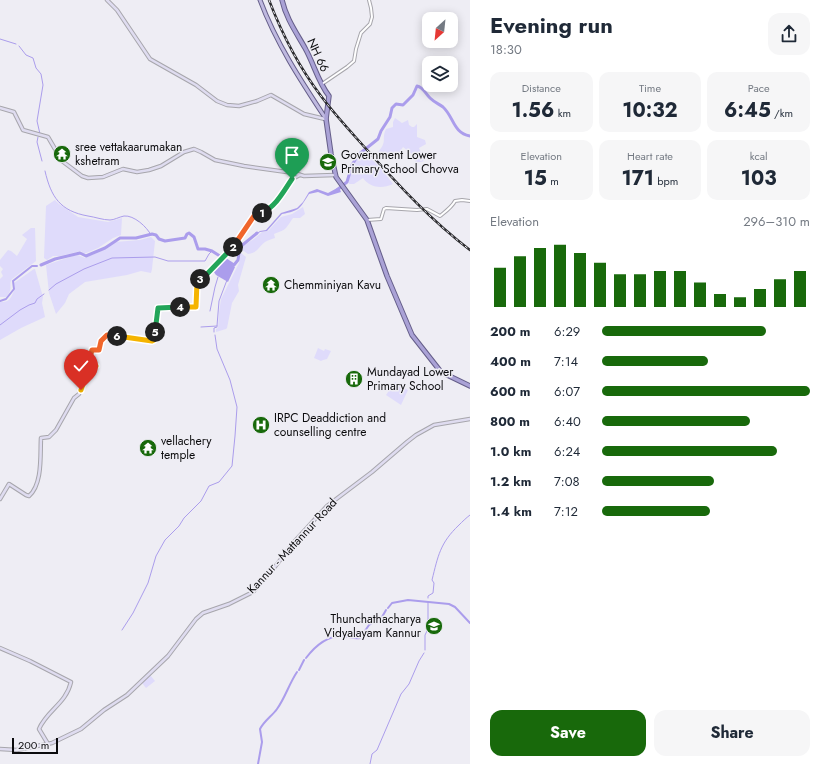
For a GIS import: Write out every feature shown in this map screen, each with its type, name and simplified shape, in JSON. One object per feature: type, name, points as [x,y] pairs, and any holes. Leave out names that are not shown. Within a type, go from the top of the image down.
[{"type":"highway","name":"NH 66","points":[[282,0],[284,11],[305,48],[321,85],[329,96],[326,119],[335,175]]},
{"type":"highway","points":[[335,175],[367,220],[412,335],[441,372],[470,386]]},
{"type":"main road","points":[[107,0],[117,10],[150,59],[196,85],[217,101],[227,105],[239,106],[262,100],[271,95],[304,114],[324,117],[326,119]]},
{"type":"main road","points":[[260,0],[268,21],[283,50],[326,119]]},
{"type":"main road","points":[[0,108],[14,112],[23,130],[48,137],[62,161],[82,176],[88,178],[104,177],[123,169],[137,172],[149,170],[161,166],[184,152],[194,149],[220,161],[253,168],[300,175],[335,175]]},
{"type":"main road","points":[[0,499],[9,484],[26,495],[29,496],[31,494],[37,482],[41,462],[40,438],[49,437],[52,435],[74,398],[79,394],[83,382],[95,369],[96,366],[89,361],[92,350],[99,350],[101,341],[107,335],[154,341],[158,308],[196,307],[197,281],[234,245],[254,216],[270,208],[285,191],[292,179],[300,175]]},
{"type":"main road","name":"Kannur - Mattannur Road","points":[[0,749],[17,750],[48,744],[62,740],[81,729],[104,710],[127,695],[168,656],[203,613],[230,604],[252,592],[274,568],[294,542],[327,506],[372,472],[424,429],[434,425],[470,418]]},
{"type":"main road","points":[[0,648],[71,682],[60,704],[47,716],[39,729],[48,744]]},
{"type":"street","points":[[321,85],[354,61],[361,33],[370,24],[372,17],[369,0]]},
{"type":"street","points":[[367,220],[381,219],[386,208],[418,210],[428,209],[440,216],[452,206],[455,201],[470,201]]},
{"type":"shaded area","points":[[395,118],[402,123],[408,120],[409,125],[412,127],[417,124],[417,137],[425,140],[426,144],[419,148],[424,161],[415,162],[416,158],[403,147],[396,158],[388,154],[384,159],[378,152],[384,143],[386,129],[393,127]]},
{"type":"shaded area","points":[[363,155],[368,155],[393,184],[385,187],[376,187],[369,184],[363,178],[354,184],[349,184],[352,168],[357,160]]},
{"type":"shaded area","points":[[339,187],[341,192],[328,196],[318,192],[309,194],[299,208],[293,212],[282,214],[267,231],[260,232],[249,241],[247,240],[260,231],[266,230],[281,213],[297,208],[309,192],[317,189],[328,193]]},
{"type":"shaded area","points":[[55,200],[78,217],[108,222],[122,218],[121,235],[84,254],[81,251],[60,256],[53,256],[47,260],[44,258],[46,206]]},
{"type":"shaded area","points":[[303,207],[305,214],[300,218],[293,218],[286,228],[274,234],[275,238],[265,242],[256,251],[248,254],[241,249],[241,247],[262,232],[268,231],[281,217],[292,214]]},
{"type":"shaded area","points":[[31,228],[35,228],[36,261],[12,279],[10,283],[10,291],[6,297],[0,297],[0,279],[3,276],[1,272],[3,269],[0,266],[0,260],[8,250],[17,256],[27,239],[22,235]]},
{"type":"shaded area","points":[[151,237],[155,241],[151,273],[141,271],[127,275],[85,282],[69,294],[65,303],[56,314],[49,293],[46,265],[78,255],[85,258],[106,249],[115,242],[140,240]]},
{"type":"shaded area","points":[[241,253],[246,257],[238,285],[239,291],[232,303],[227,328],[216,332],[216,329],[218,328],[221,299],[239,263]]},
{"type":"shaded area","points":[[224,259],[235,267],[228,282],[216,275],[213,271]]},
{"type":"shaded area","points":[[34,269],[43,297],[42,303],[45,317],[0,340],[0,302],[9,300],[15,289],[14,283]]},
{"type":"shaded area","points":[[318,348],[324,351],[325,349],[331,351],[327,359],[321,361],[314,358]]},
{"type":"shaded area","points":[[395,382],[408,390],[401,405],[386,395]]},
{"type":"shaded area","points":[[150,675],[155,681],[146,688],[142,683]]},
{"type":"waterway","points":[[0,39],[16,44]]},
{"type":"waterway","points":[[19,46],[26,55],[33,58],[36,68],[41,74],[43,85],[37,121],[40,134]]},
{"type":"waterway","points":[[337,190],[347,182],[352,165],[358,155],[378,139],[390,117],[392,108],[396,104],[403,105],[413,95],[417,86],[423,89],[432,99],[447,111],[460,132],[470,136]]},
{"type":"waterway","points":[[38,137],[37,142],[42,161]]},
{"type":"waterway","points":[[45,171],[47,180],[54,195],[58,201],[70,211],[107,220],[113,220],[124,216],[132,217],[140,222],[151,235]]},
{"type":"waterway","points":[[41,265],[55,259],[80,253],[86,256],[105,248],[120,238],[136,238],[152,234],[165,241],[185,238],[189,233],[194,237],[198,249],[212,251],[234,265],[238,260],[240,247],[257,233]]},
{"type":"waterway","points":[[49,290],[56,284],[84,269],[112,258],[155,257],[168,261],[205,261],[212,251]]},
{"type":"waterway","points":[[0,301],[6,299],[14,289],[13,281],[32,266],[37,266]]},
{"type":"waterway","points":[[210,311],[218,277]]},
{"type":"waterway","points":[[217,326],[219,301],[227,280]]},
{"type":"waterway","points":[[0,325],[20,310],[35,303],[37,299],[44,294]]},
{"type":"waterway","points":[[201,327],[217,326]]},
{"type":"waterway","points":[[214,332],[214,328],[217,327]]},
{"type":"waterway","points":[[122,630],[133,613],[148,583],[156,556],[165,540],[201,501],[209,486],[219,482],[232,466],[237,407],[230,380],[217,349],[215,335]]},
{"type":"waterway","points":[[428,598],[428,596],[433,593],[434,583],[432,580],[438,557],[444,544],[453,532],[470,515]]},
{"type":"waterway","points":[[388,608],[392,603],[408,600],[449,604],[455,607],[470,623]]},
{"type":"waterway","points":[[425,650],[425,635],[428,629],[428,602]]},
{"type":"waterway","points":[[306,658],[313,649],[327,639],[338,636],[360,638],[369,625],[382,617],[386,610]]},
{"type":"waterway","points":[[370,764],[372,754],[377,750],[401,694],[409,684],[424,653]]},
{"type":"waterway","points":[[299,670],[304,660]]},
{"type":"waterway","points":[[258,764],[262,742],[260,729],[280,705],[297,672]]},
{"type":"railway","points":[[269,0],[285,38],[298,62],[332,110],[404,190],[456,239],[470,250]]},
{"type":"place","name":"sree vettakaarumakan kshetram","points":[[62,154]]},
{"type":"place","name":"Government Lower Primary School Chovva","points":[[328,162]]},
{"type":"place","name":"Chemminiyan Kavu","points":[[271,285]]},
{"type":"place","name":"Mundayad Lower Primary School","points":[[354,379]]},
{"type":"place","name":"IRPC Deaddiction and counselling centre","points":[[261,425]]},
{"type":"place","name":"vellachery temple","points":[[148,448]]},
{"type":"place","name":"Thunchathacharya Vidyalayam Kannur","points":[[434,626]]},
{"type":"route","points":[[81,390],[83,382],[96,366],[89,361],[91,351],[99,350],[101,341],[107,335],[140,338],[154,341],[158,308],[196,307],[198,288],[197,281],[208,273],[233,246],[254,216],[270,208],[277,202],[292,179]]}]
